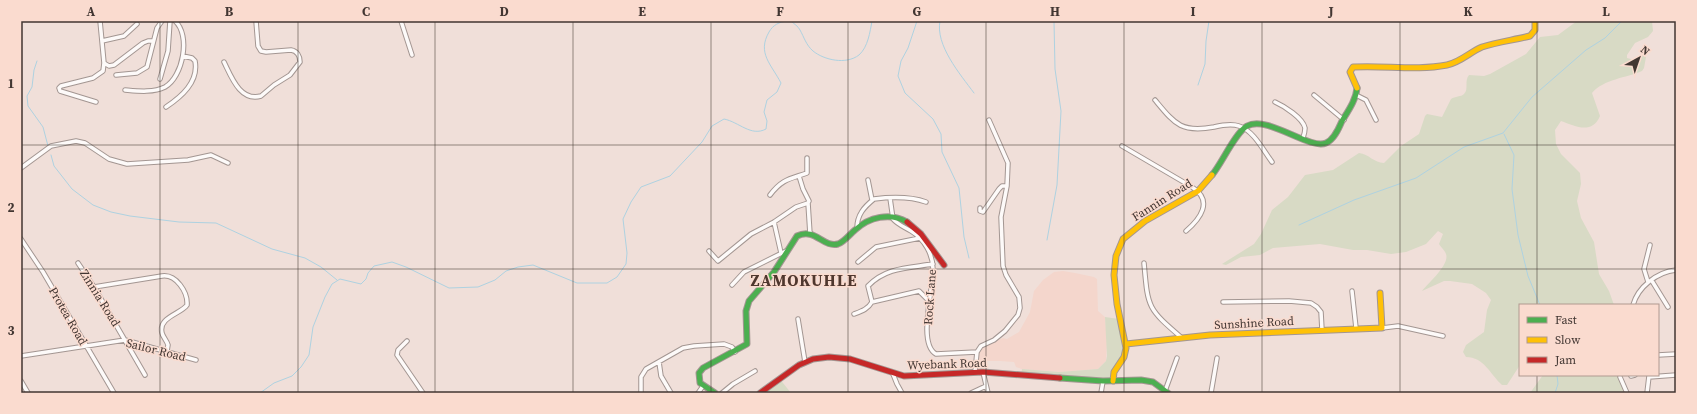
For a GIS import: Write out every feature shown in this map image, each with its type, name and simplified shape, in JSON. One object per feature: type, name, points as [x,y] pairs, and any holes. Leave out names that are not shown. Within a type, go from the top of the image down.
[{"type":"street","points":[[96,102],[60,91],[59,88],[98,76],[103,71],[104,63],[100,21]]},
{"type":"street","points":[[116,75],[132,74],[144,70],[148,64],[158,24],[162,21]]},
{"type":"street","points":[[160,79],[168,51],[170,21]]},
{"type":"street","points":[[125,90],[141,92],[155,90],[164,87],[176,76],[184,56],[182,33],[175,21]]},
{"type":"street","points":[[224,62],[239,89],[254,97],[261,96],[292,73],[300,62],[298,55],[294,51],[290,50],[261,51],[258,46],[256,21]]},
{"type":"street","points":[[401,21],[412,55]]},
{"type":"street","points":[[1244,129],[1252,124],[1261,123],[1320,144],[1327,143],[1334,138],[1356,95],[1357,88],[1350,72],[1353,67],[1366,66],[1416,69],[1452,64],[1483,47],[1530,36],[1535,30],[1535,21]]},
{"type":"street","points":[[102,41],[124,36],[137,24]]},
{"type":"street","points":[[104,63],[109,66],[114,65],[148,41],[153,42]]},
{"type":"street","points":[[166,107],[183,94],[191,82],[196,61],[192,58],[184,56]]},
{"type":"street","points":[[1314,95],[1344,120]]},
{"type":"street","points":[[1356,95],[1366,100],[1376,120]]},
{"type":"street","points":[[1155,100],[1175,122],[1191,129],[1231,125],[1244,129],[1254,137],[1272,162]]},
{"type":"street","points":[[1275,102],[1288,108],[1303,124],[1305,130],[1303,138]]},
{"type":"street","points":[[975,372],[977,352],[981,346],[994,340],[1005,331],[1018,315],[1020,308],[1019,298],[1004,270],[1002,217],[1007,186],[1008,163],[989,120]]},
{"type":"street","name":"Fannin Road","points":[[1113,381],[1114,372],[1124,357],[1126,344],[1117,304],[1114,274],[1116,256],[1120,244],[1126,235],[1145,221],[1198,191],[1218,168],[1244,129]]},
{"type":"street","points":[[21,168],[51,146],[76,141],[85,143],[110,159],[127,164],[188,160],[211,155],[228,162]]},
{"type":"street","points":[[1122,146],[1198,191],[1203,200],[1201,214],[1197,221],[1186,231]]},
{"type":"street","points":[[770,195],[778,185],[807,174],[807,158]]},
{"type":"street","points":[[799,176],[808,202],[810,234]]},
{"type":"street","points":[[868,180],[872,200]]},
{"type":"street","points":[[980,208],[980,211],[983,212],[1002,186],[1007,186]]},
{"type":"street","points":[[890,198],[893,218]]},
{"type":"street","points":[[857,228],[860,214],[872,200],[890,198],[915,199],[926,202]]},
{"type":"street","points":[[709,250],[718,261],[751,234],[774,222],[796,207],[808,202]]},
{"type":"street","points":[[715,393],[703,386],[698,379],[700,370],[742,348],[748,342],[746,311],[749,300],[774,272],[797,236],[803,233],[810,234],[831,244],[838,244],[865,223],[878,218],[893,218],[910,224],[920,231],[944,265]]},
{"type":"street","name":"Rock Lane","points":[[893,218],[896,222],[920,238],[928,251],[933,264],[933,275],[928,300],[927,329],[933,352],[936,354],[977,352]]},
{"type":"street","points":[[774,222],[781,253]]},
{"type":"street","points":[[858,262],[876,247],[920,238]]},
{"type":"street","name":"Protea Road","points":[[21,239],[43,272],[114,393]]},
{"type":"street","points":[[1650,245],[1644,269],[1650,282],[1668,307]]},
{"type":"street","points":[[732,285],[744,272],[789,249]]},
{"type":"street","points":[[1144,263],[1146,293],[1150,304],[1162,320],[1182,338]]},
{"type":"street","name":"Zinnia Road","points":[[78,264],[94,287],[145,375]]},
{"type":"street","points":[[872,302],[868,286],[886,272],[933,264]]},
{"type":"street","points":[[1633,304],[1638,291],[1664,273],[1676,270]]},
{"type":"street","points":[[94,287],[170,276],[182,289],[188,302],[185,309],[171,316],[163,324],[162,332],[168,345],[167,352]]},
{"type":"street","points":[[854,314],[866,309],[872,302],[919,291],[928,300]]},
{"type":"street","points":[[1352,291],[1356,328]]},
{"type":"street","points":[[1380,293],[1381,326],[1400,327],[1443,336]]},
{"type":"street","points":[[1223,302],[1288,301],[1311,303],[1318,307],[1321,312],[1322,330]]},
{"type":"street","points":[[798,319],[805,362]]},
{"type":"street","name":"Sunshine Road","points":[[1126,344],[1182,338],[1381,326]]},
{"type":"street","name":"Sailor Road","points":[[21,356],[125,340],[196,360]]},
{"type":"street","points":[[407,341],[398,350],[397,355],[423,393]]},
{"type":"street","points":[[641,393],[641,377],[644,372],[650,366],[683,348],[727,344],[732,347],[735,352]]},
{"type":"street","points":[[1659,355],[1676,354]]},
{"type":"street","name":"Wyebank Road","points":[[760,393],[789,370],[805,362],[820,358],[837,357],[850,359],[893,374],[904,376],[983,372],[1103,381],[1150,381],[1167,392]]},
{"type":"street","points":[[1167,392],[1177,358]]},
{"type":"street","points":[[1211,393],[1217,358]]},
{"type":"street","points":[[659,362],[661,376],[671,393]]},
{"type":"street","points":[[722,393],[733,384],[755,371]]},
{"type":"street","points":[[983,372],[988,393]]},
{"type":"street","points":[[893,374],[902,393]]},
{"type":"street","points":[[1659,376],[1676,375]]},
{"type":"street","points":[[1648,393],[1649,376]]},
{"type":"street","points":[[1620,377],[1627,393]]},
{"type":"street","points":[[21,381],[28,393]]},
{"type":"street","points":[[1101,393],[1103,381]]},
{"type":"street","points":[[698,393],[703,386]]},
{"type":"street","points":[[971,393],[986,386]]},
{"type":"shaded area","points":[[1063,271],[1094,277],[1097,279],[1098,311],[1105,317],[1107,340],[1106,361],[1098,369],[1059,372],[1022,369],[1016,367],[1014,362],[986,361],[981,366],[976,366],[980,348],[1003,338],[1007,339],[1019,332],[1030,312],[1034,291],[1043,280],[1054,272]]},
{"type":"green space","points":[[1577,21],[1652,21],[1653,31],[1648,37],[1635,43],[1627,55],[1627,58],[1635,60],[1642,53],[1646,57],[1642,71],[1609,82],[1597,88],[1592,93],[1600,116],[1597,122],[1592,126],[1583,128],[1561,121],[1555,130],[1556,144],[1561,154],[1580,173],[1581,184],[1577,201],[1581,218],[1594,242],[1599,274],[1609,291],[1614,304],[1519,304],[1519,367],[1507,385],[1502,385],[1482,363],[1478,360],[1466,357],[1463,352],[1466,345],[1484,332],[1487,310],[1491,300],[1486,293],[1472,284],[1450,281],[1444,281],[1422,291],[1445,263],[1446,254],[1439,244],[1443,234],[1438,231],[1426,244],[1406,252],[1391,254],[1367,250],[1353,250],[1320,244],[1273,248],[1260,255],[1241,257],[1226,265],[1222,264],[1254,244],[1261,234],[1272,210],[1288,197],[1305,175],[1333,170],[1359,153],[1366,155],[1377,162],[1384,163],[1401,146],[1419,134],[1427,114],[1442,117],[1451,99],[1463,95],[1465,92],[1469,75],[1484,76],[1490,74],[1526,54],[1540,37],[1558,35]]},
{"type":"green space","points":[[1105,317],[1119,319],[1126,348],[1114,372],[1113,381],[1021,375],[1022,369],[1059,372],[1098,369],[1106,361],[1107,356]]},
{"type":"green space","points":[[1542,376],[1617,376],[1625,393],[1530,393]]},
{"type":"green space","points":[[779,378],[791,393],[760,393]]},
{"type":"waterway","points":[[260,393],[274,383],[292,376],[301,367],[309,355],[313,327],[332,284],[340,279],[361,284],[374,266],[392,262],[406,267],[449,288],[478,287],[495,280],[506,271],[518,267],[533,265],[577,283],[607,283],[617,277],[626,264],[627,253],[623,219],[631,202],[641,187],[670,176],[702,142],[712,126],[724,119],[750,130],[761,131],[766,129],[767,121],[764,112],[767,100],[777,92],[781,83],[767,58],[764,46],[769,32],[774,26],[787,21]]},
{"type":"waterway","points":[[791,21],[797,26],[807,44],[813,51],[823,57],[842,61],[854,58],[862,52],[868,39],[872,21]]},
{"type":"waterway","points":[[917,21],[908,48],[901,61],[898,76],[905,93],[933,119],[941,134],[942,152],[959,188],[964,237],[969,258]]},
{"type":"waterway","points":[[940,21],[939,30],[945,49],[950,59],[974,93]]},
{"type":"waterway","points":[[1047,240],[1057,185],[1061,111],[1055,69],[1054,21]]},
{"type":"waterway","points":[[1198,85],[1205,64],[1209,21]]},
{"type":"waterway","points":[[1299,225],[1354,200],[1416,178],[1464,147],[1503,133],[1532,97],[1586,50],[1605,38],[1622,21]]},
{"type":"waterway","points":[[37,61],[34,70],[32,87],[27,96],[28,106],[43,127],[48,146]]},
{"type":"waterway","points":[[1504,134],[1514,155],[1512,189],[1518,235],[1528,276],[1540,304]]},
{"type":"waterway","points":[[51,155],[54,166],[72,189],[93,205],[111,212],[130,216],[179,222],[216,223],[272,249],[305,258],[321,267],[337,280]]},
{"type":"waterway","points":[[1555,393],[1558,384],[1557,376]]},
{"type":"traffic: fast","points":[[1212,175],[1233,141],[1247,126],[1256,124],[1266,125],[1277,128],[1309,142],[1319,144],[1326,143],[1336,134],[1355,97],[1357,88]]},
{"type":"traffic: fast","points":[[715,393],[700,383],[699,373],[703,368],[747,344],[746,311],[749,301],[774,272],[797,236],[809,234],[828,243],[838,244],[861,226],[873,219],[880,217],[894,217],[907,222]]},
{"type":"traffic: fast","points":[[1060,378],[1103,381],[1141,380],[1153,382],[1168,393]]},
{"type":"traffic: slow","points":[[1357,88],[1350,72],[1353,67],[1424,68],[1452,64],[1482,47],[1530,36],[1535,30],[1535,21]]},
{"type":"traffic: slow","points":[[1113,381],[1114,372],[1124,357],[1126,348],[1117,304],[1114,275],[1116,256],[1123,239],[1145,221],[1198,191],[1212,175]]},
{"type":"traffic: slow","points":[[1126,344],[1210,335],[1382,328],[1380,293]]},
{"type":"traffic: jam","points":[[907,222],[921,234],[944,265]]},
{"type":"traffic: jam","points":[[760,393],[799,365],[813,359],[829,357],[850,359],[904,376],[983,372],[1060,378]]},
{"type":"district","name":"ZAMOKUHLE","points":[[804,280]]}]
